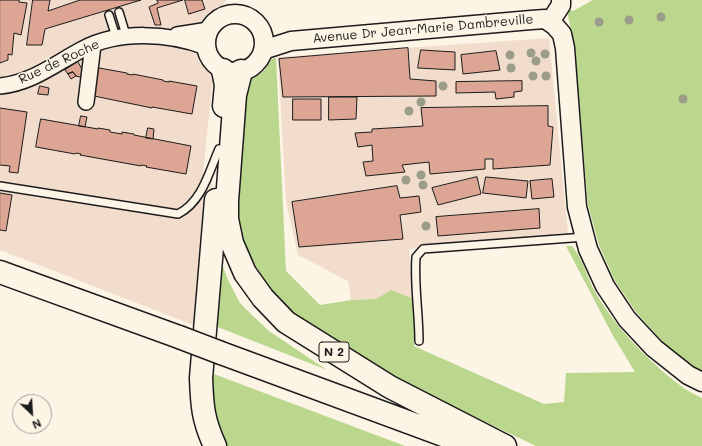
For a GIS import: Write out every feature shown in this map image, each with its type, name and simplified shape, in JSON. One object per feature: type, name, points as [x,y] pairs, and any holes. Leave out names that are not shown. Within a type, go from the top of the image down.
[{"type":"main road","points":[[215,446],[207,428],[202,406],[201,378],[219,149],[226,85],[232,70]]},
{"type":"main road","name":"N 2","points":[[232,70],[235,95],[227,219],[232,243],[245,273],[262,298],[286,322],[390,387],[505,446]]},
{"type":"main road","points":[[0,272],[473,446]]},
{"type":"street","points":[[550,22],[561,5],[561,0]]},
{"type":"street","points":[[231,8],[240,15],[244,8],[258,26],[262,41],[260,57],[255,64],[249,68],[232,70],[215,64],[209,56],[207,38],[214,23],[231,8]]},
{"type":"street","name":"Avenue Dr Jean-Marie Dambreville","points":[[262,41],[291,41],[545,19],[550,22],[562,34],[565,48],[577,207],[588,249],[605,286],[627,319],[654,348],[688,375],[702,382]]},
{"type":"street","name":"Rue de Roche","points":[[0,86],[30,79],[58,65],[84,48],[121,36],[207,38]]},
{"type":"street","points":[[86,102],[93,45]]},
{"type":"lane","points":[[119,12],[121,36]]},
{"type":"lane","points":[[109,15],[121,36]]},
{"type":"lane","points":[[0,186],[178,214],[187,210],[203,188],[219,149]]},
{"type":"lane","points":[[419,341],[419,318],[415,267],[416,256],[423,249],[585,237]]},
{"type":"shaded area","points":[[0,0],[227,0],[221,7],[210,14],[200,27],[199,33],[198,53],[204,65],[212,73],[213,78],[203,173],[213,174],[196,326],[0,250]]},
{"type":"shaded area","points":[[549,38],[568,233],[409,249],[414,299],[391,290],[376,299],[351,300],[348,281],[298,255],[286,202],[278,57]]},
{"type":"green space","points":[[593,0],[702,0],[702,373],[695,369],[661,340],[636,312],[615,281],[599,245],[588,205],[574,43],[566,7],[573,11]]},
{"type":"green space","points":[[276,58],[286,271],[320,305],[351,300],[376,299],[391,290],[414,299],[414,346],[544,404],[564,402],[566,373],[635,372],[612,334],[566,246],[572,246],[582,262],[595,292],[612,318],[623,331],[645,355],[669,377],[702,398],[702,446],[536,446],[412,387],[294,314],[272,291],[258,272],[240,233],[235,210],[244,88],[249,80],[264,71],[271,59]]},
{"type":"green space","points":[[219,257],[229,282],[240,303],[269,331],[327,370],[210,324]]},
{"type":"green space","points":[[206,371],[405,446],[219,446]]},
{"type":"building","points":[[0,0],[19,0],[19,2],[27,3],[21,35],[14,33],[12,55],[8,54],[8,60],[0,63]]},
{"type":"building","points":[[33,0],[50,0],[48,11],[80,0],[141,0],[45,29],[42,45],[27,45]]},
{"type":"building","points":[[157,0],[183,0],[157,8],[161,25],[155,25],[149,7],[158,3]]},
{"type":"building","points":[[185,0],[202,0],[205,9],[189,14]]},
{"type":"building","points":[[408,48],[410,79],[436,81],[436,96],[283,97],[279,59]]},
{"type":"building","points":[[421,50],[455,52],[455,70],[418,68]]},
{"type":"building","points":[[496,51],[500,70],[463,74],[461,55]]},
{"type":"building","points":[[78,62],[84,73],[83,78],[76,76],[73,72],[68,74],[65,70]]},
{"type":"building","points":[[99,68],[163,81],[197,86],[192,114],[152,108],[94,96]]},
{"type":"building","points":[[73,72],[76,76],[71,79],[68,74]]},
{"type":"building","points":[[522,81],[522,91],[514,92],[514,97],[496,99],[495,92],[456,93],[456,82]]},
{"type":"building","points":[[40,86],[49,88],[48,95],[38,94]]},
{"type":"building","points":[[329,97],[357,97],[356,119],[329,120]]},
{"type":"building","points":[[293,99],[321,99],[321,120],[293,120]]},
{"type":"building","points":[[548,106],[548,126],[553,127],[550,165],[493,169],[493,159],[485,159],[485,169],[430,174],[429,162],[402,165],[405,172],[366,176],[363,162],[373,161],[372,145],[358,147],[355,133],[372,132],[372,129],[423,126],[421,108]]},
{"type":"building","points":[[0,108],[27,112],[18,173],[9,172],[10,166],[0,165]]},
{"type":"building","points":[[81,116],[87,117],[85,127],[79,126]]},
{"type":"building","points":[[41,119],[110,130],[110,132],[122,134],[122,132],[134,134],[191,146],[186,174],[36,147]]},
{"type":"building","points":[[148,128],[154,129],[153,139],[146,138]]},
{"type":"building","points":[[477,177],[481,194],[438,205],[432,188]]},
{"type":"building","points":[[486,177],[528,181],[526,198],[483,193]]},
{"type":"building","points":[[552,179],[554,197],[532,199],[530,181]]},
{"type":"building","points":[[397,186],[400,198],[419,196],[421,212],[400,215],[403,239],[299,247],[292,202]]},
{"type":"building","points":[[0,193],[12,195],[6,231],[0,230]]},
{"type":"building","points":[[539,209],[540,228],[438,236],[436,217]]}]
